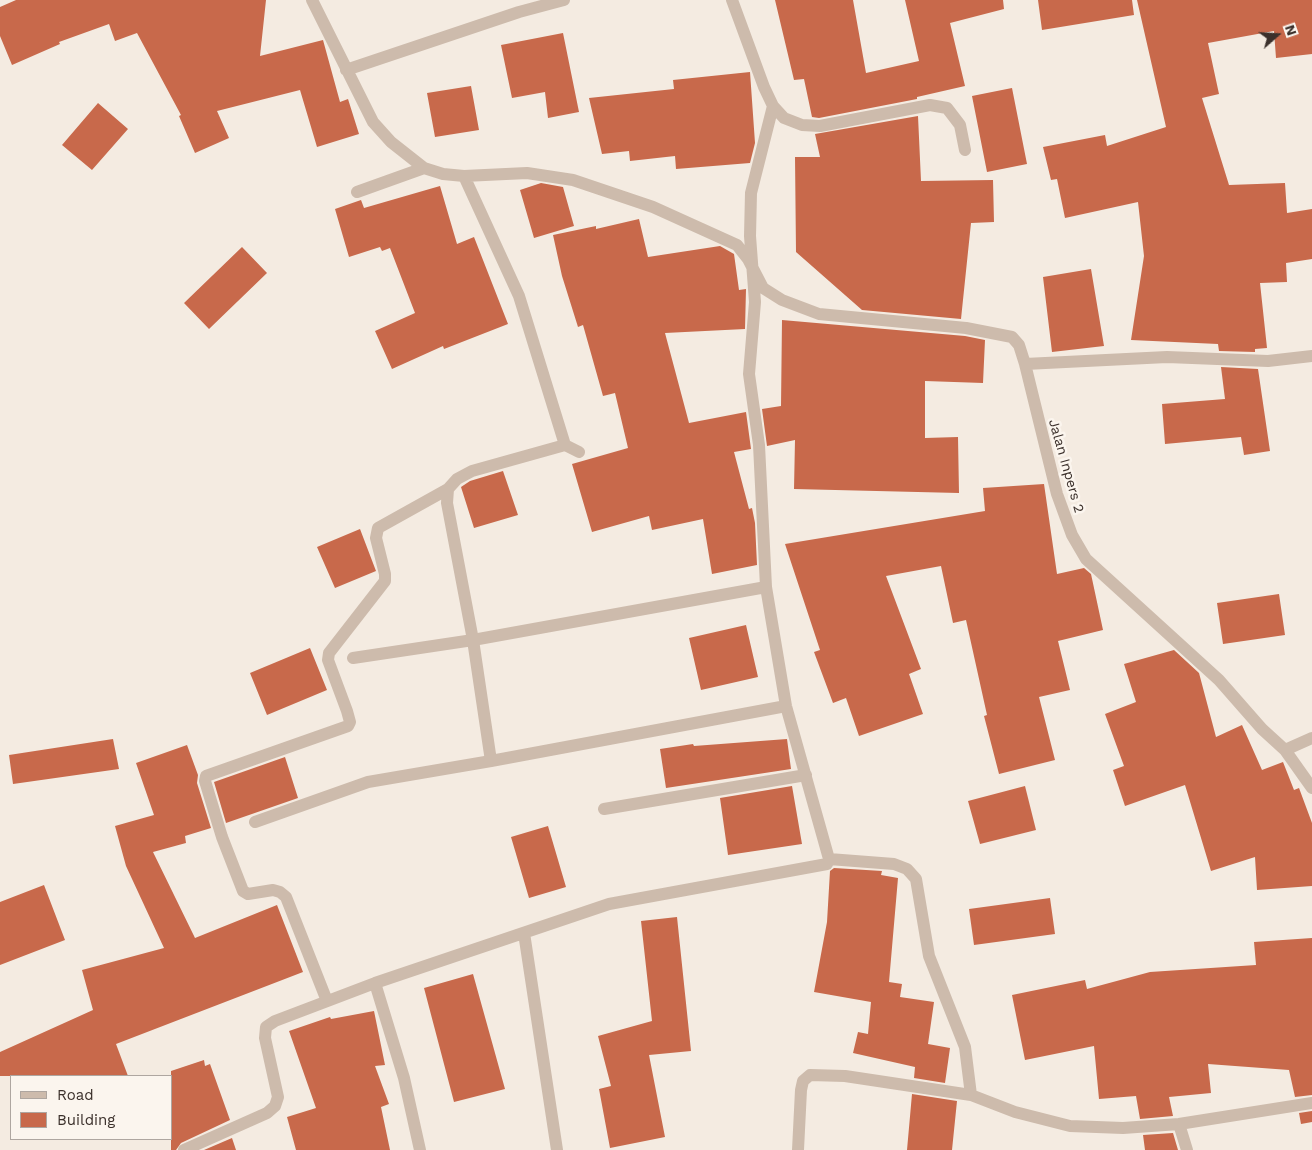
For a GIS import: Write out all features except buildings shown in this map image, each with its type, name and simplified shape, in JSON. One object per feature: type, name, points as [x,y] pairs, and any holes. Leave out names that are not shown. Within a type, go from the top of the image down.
[{"type":"street","points":[[312,0],[373,122],[390,142],[424,168]]},
{"type":"street","points":[[346,70],[520,12],[564,0]]},
{"type":"street","points":[[732,0],[773,106],[784,118],[802,125],[820,126],[930,105],[947,108],[960,125],[965,150]]},
{"type":"street","points":[[184,1150],[268,1112],[275,1106],[278,1097],[265,1038],[266,1027],[275,1020],[375,983],[609,904],[827,864],[829,859],[786,706],[766,587],[759,445],[749,374],[755,302],[750,236],[751,193],[773,106]]},
{"type":"street","points":[[356,192],[424,168]]},
{"type":"street","name":"Jalan Inpers 2","points":[[424,168],[444,174],[464,176],[527,173],[573,180],[653,207],[737,245],[753,268],[763,288],[782,300],[819,314],[1003,333],[1012,337],[1019,344],[1025,364],[1057,494],[1072,535],[1086,559],[1219,680],[1262,729],[1285,750],[1312,788]]},
{"type":"street","points":[[464,176],[519,296],[565,445]]},
{"type":"street","points":[[1025,364],[1167,357],[1268,361],[1312,356]]},
{"type":"street","points":[[328,1001],[286,897],[280,892],[273,890],[248,894],[243,891],[204,781],[209,773],[348,726],[350,722],[328,660],[329,653],[384,581],[385,574],[376,538],[378,528],[448,489],[456,479],[472,471],[565,445],[579,452]]},
{"type":"street","points":[[448,489],[446,503],[473,640],[491,760]]},
{"type":"street","points":[[353,658],[473,640],[766,587]]},
{"type":"street","points":[[255,822],[368,782],[786,706]]},
{"type":"street","points":[[1285,750],[1312,738]]},
{"type":"street","points":[[604,809],[806,775]]},
{"type":"street","points":[[829,859],[894,864],[907,869],[916,879],[929,956],[965,1047],[971,1095]]},
{"type":"street","points":[[524,934],[557,1150]]},
{"type":"street","points":[[375,983],[404,1078],[420,1150]]},
{"type":"street","points":[[798,1150],[801,1090],[803,1081],[810,1075],[845,1076],[971,1095],[1015,1112],[1070,1126],[1123,1128],[1179,1124],[1312,1103]]},
{"type":"street","points":[[1179,1124],[1187,1150]]}]
